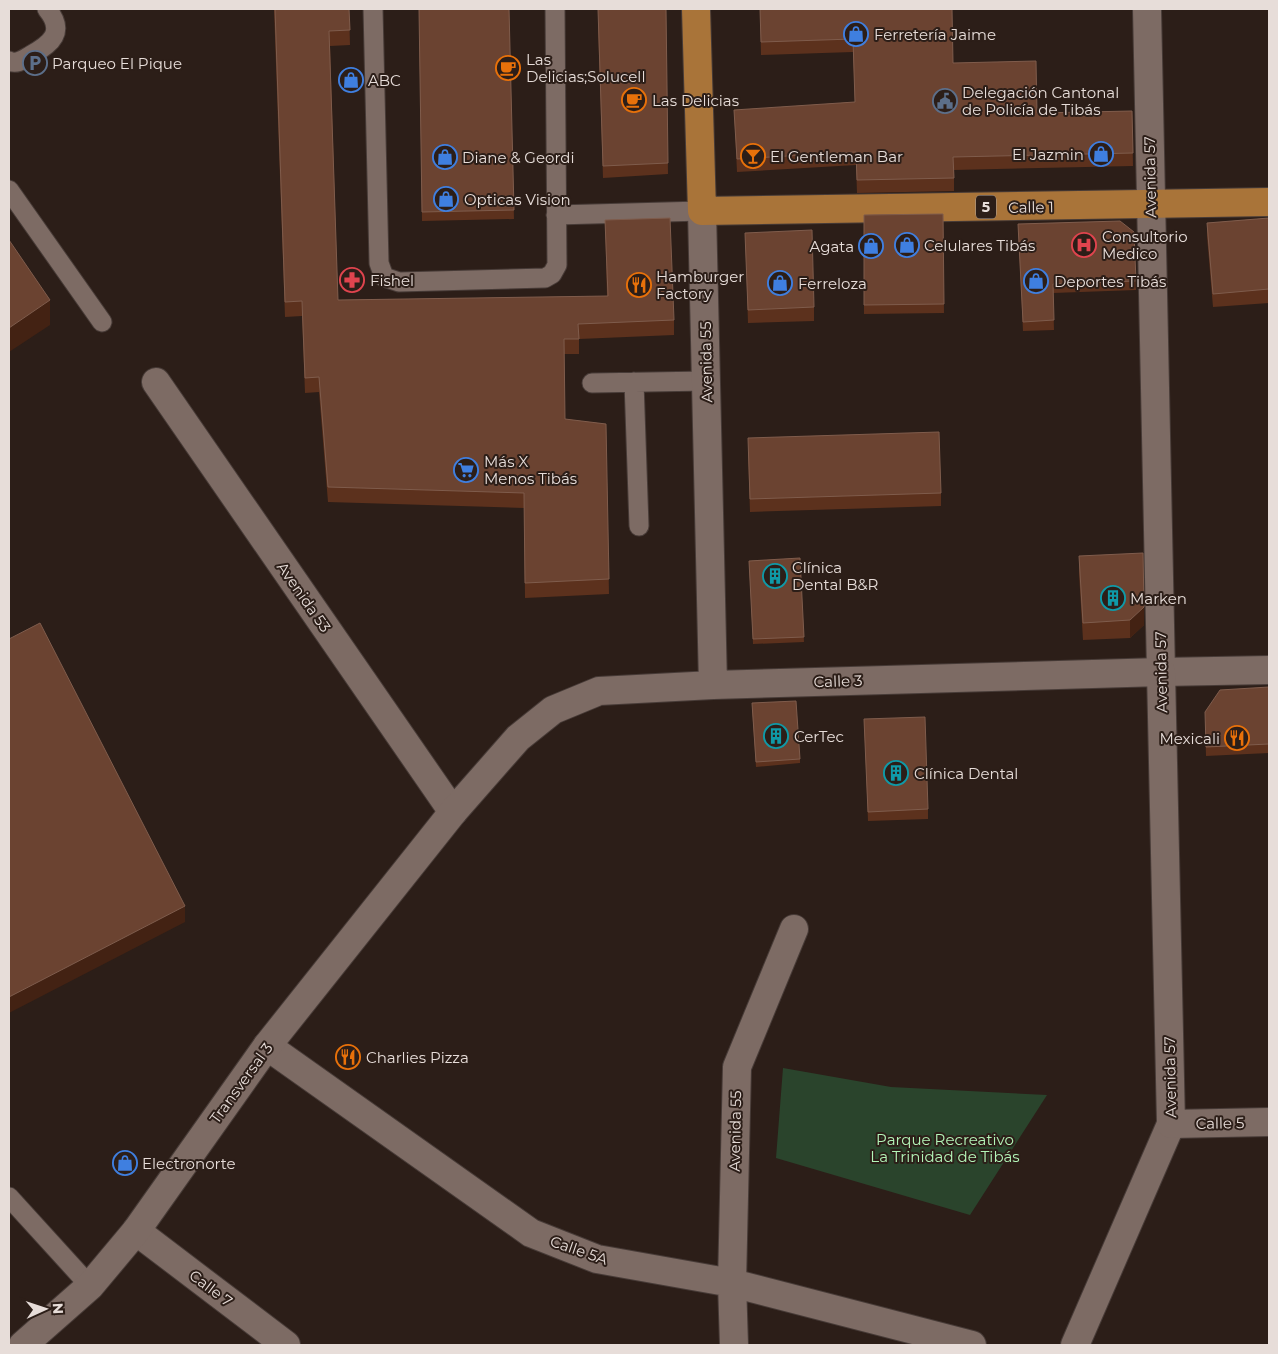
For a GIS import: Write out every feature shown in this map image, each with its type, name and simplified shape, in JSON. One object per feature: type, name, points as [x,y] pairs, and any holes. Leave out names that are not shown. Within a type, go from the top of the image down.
[{"type":"main road","name":"Avenida 55","points":[[696,9],[702,211]]},
{"type":"main road","name":"Calle 1","points":[[702,211],[1269,202]]},
{"type":"street","name":"Avenida 57","points":[[1075,1345],[1171,1124],[1146,9]]},
{"type":"street","name":"Avenida 55","points":[[702,211],[713,685]]},
{"type":"street","name":"Avenida 53","points":[[156,382],[453,812]]},
{"type":"street","name":"Calle 3","points":[[453,812],[518,738],[553,710],[599,691],[713,685],[1269,670]]},
{"type":"street","name":"Transversal 3","points":[[23,1345],[90,1286],[136,1231],[267,1046],[453,812]]},
{"type":"street","name":"Avenida 55","points":[[734,1345],[732,1283],[737,1067],[794,929]]},
{"type":"street","name":"Calle 5A","points":[[267,1046],[531,1234],[597,1259],[732,1283],[972,1345]]},
{"type":"street","name":"Calle 5","points":[[1171,1124],[1269,1122]]},
{"type":"street","name":"Calle 7","points":[[136,1231],[286,1345]]},
{"type":"lane","points":[[9,61],[18,62],[48,46],[55,34],[55,23],[47,9]]},
{"type":"lane","points":[[373,9],[379,263],[384,277],[399,282],[545,278],[552,274],[557,265],[555,9]]},
{"type":"lane","points":[[9,190],[102,322]]},
{"type":"lane","points":[[556,215],[702,211]]},
{"type":"lane","points":[[592,383],[706,380]]},
{"type":"lane","points":[[634,382],[639,526]]},
{"type":"lane","points":[[9,1197],[90,1286]]},
{"type":"green space","name":"Parque Recreativo La Trinidad de Tibás","points":[[783,1068],[891,1087],[1047,1095],[970,1215],[776,1158]]},
{"type":"building","name":"Más X Menos Tibás","points":[[275,9],[349,9],[350,30],[329,31],[338,300],[608,296],[605,220],[670,218],[674,320],[578,324],[579,339],[564,339],[565,419],[606,424],[609,579],[525,583],[524,493],[328,487],[319,377],[305,378],[302,301],[285,302]]},
{"type":"building","points":[[419,9],[509,9],[514,210],[422,212]]},
{"type":"building","points":[[598,9],[666,9],[668,163],[603,166]]},
{"type":"building","points":[[760,9],[952,9],[953,63],[1036,61],[1037,113],[1132,111],[1133,153],[953,157],[954,178],[857,180],[856,152],[737,159],[734,110],[855,102],[853,39],[761,42]]},
{"type":"building","points":[[943,214],[944,304],[864,305],[864,215]]},
{"type":"building","points":[[1269,218],[1269,289],[1213,294],[1207,223]]},
{"type":"building","points":[[1120,221],[1134,232],[1136,281],[1053,284],[1054,320],[1023,322],[1018,224]]},
{"type":"building","name":"Ferreloza","points":[[812,230],[814,307],[748,310],[745,233]]},
{"type":"building","points":[[9,240],[50,300],[9,328]]},
{"type":"building","points":[[939,432],[941,493],[750,499],[748,438]]},
{"type":"building","name":"Marken","points":[[1143,553],[1144,607],[1130,620],[1083,623],[1079,556]]},
{"type":"building","points":[[800,558],[804,637],[753,639],[749,561]]},
{"type":"building","points":[[40,623],[185,906],[9,997],[9,639]]},
{"type":"building","name":"Mexicali","points":[[1269,687],[1269,744],[1206,747],[1205,712],[1220,690]]},
{"type":"building","name":"CerTec","points":[[796,701],[800,759],[756,762],[752,703]]},
{"type":"building","points":[[925,717],[928,809],[868,812],[864,719]]},
{"type":"place","name":"Ferretería Jaime","points":[[856,34]]},
{"type":"place","name":"Parqueo El Pique","points":[[35,63]]},
{"type":"place","name":"Las Delicias;Solucell","points":[[508,68]]},
{"type":"place","name":"ABC","points":[[351,80]]},
{"type":"place","name":"Las Delicias","points":[[634,100]]},
{"type":"place","name":"Delegación Cantonal de Policía de Tibás","points":[[945,101]]},
{"type":"place","name":"El Jazmin","points":[[1101,154]]},
{"type":"place","name":"El Gentleman Bar","points":[[753,156]]},
{"type":"place","name":"Diane & Geordi","points":[[445,157]]},
{"type":"place","name":"Opticas Vision","points":[[446,199]]},
{"type":"place","name":"Celulares Tibás","points":[[907,245]]},
{"type":"place","name":"Consultorio Medico","points":[[1084,245]]},
{"type":"place","name":"Agata","points":[[871,246]]},
{"type":"place","name":"Fishel","points":[[352,280]]},
{"type":"place","name":"Deportes Tibás","points":[[1036,281]]},
{"type":"place","name":"Ferreloza","points":[[780,283]]},
{"type":"place","name":"Hamburger Factory","points":[[639,285]]},
{"type":"place","name":"Más X Menos Tibás","points":[[466,470]]},
{"type":"place","name":"Clínica Dental B&R","points":[[775,576]]},
{"type":"place","name":"Marken","points":[[1113,598]]},
{"type":"place","name":"CerTec","points":[[776,736]]},
{"type":"place","name":"Mexicali","points":[[1237,738]]},
{"type":"place","name":"Clínica Dental","points":[[896,773]]},
{"type":"place","name":"Charlies Pizza","points":[[348,1057]]},
{"type":"place","name":"Electronorte","points":[[125,1163]]}]
